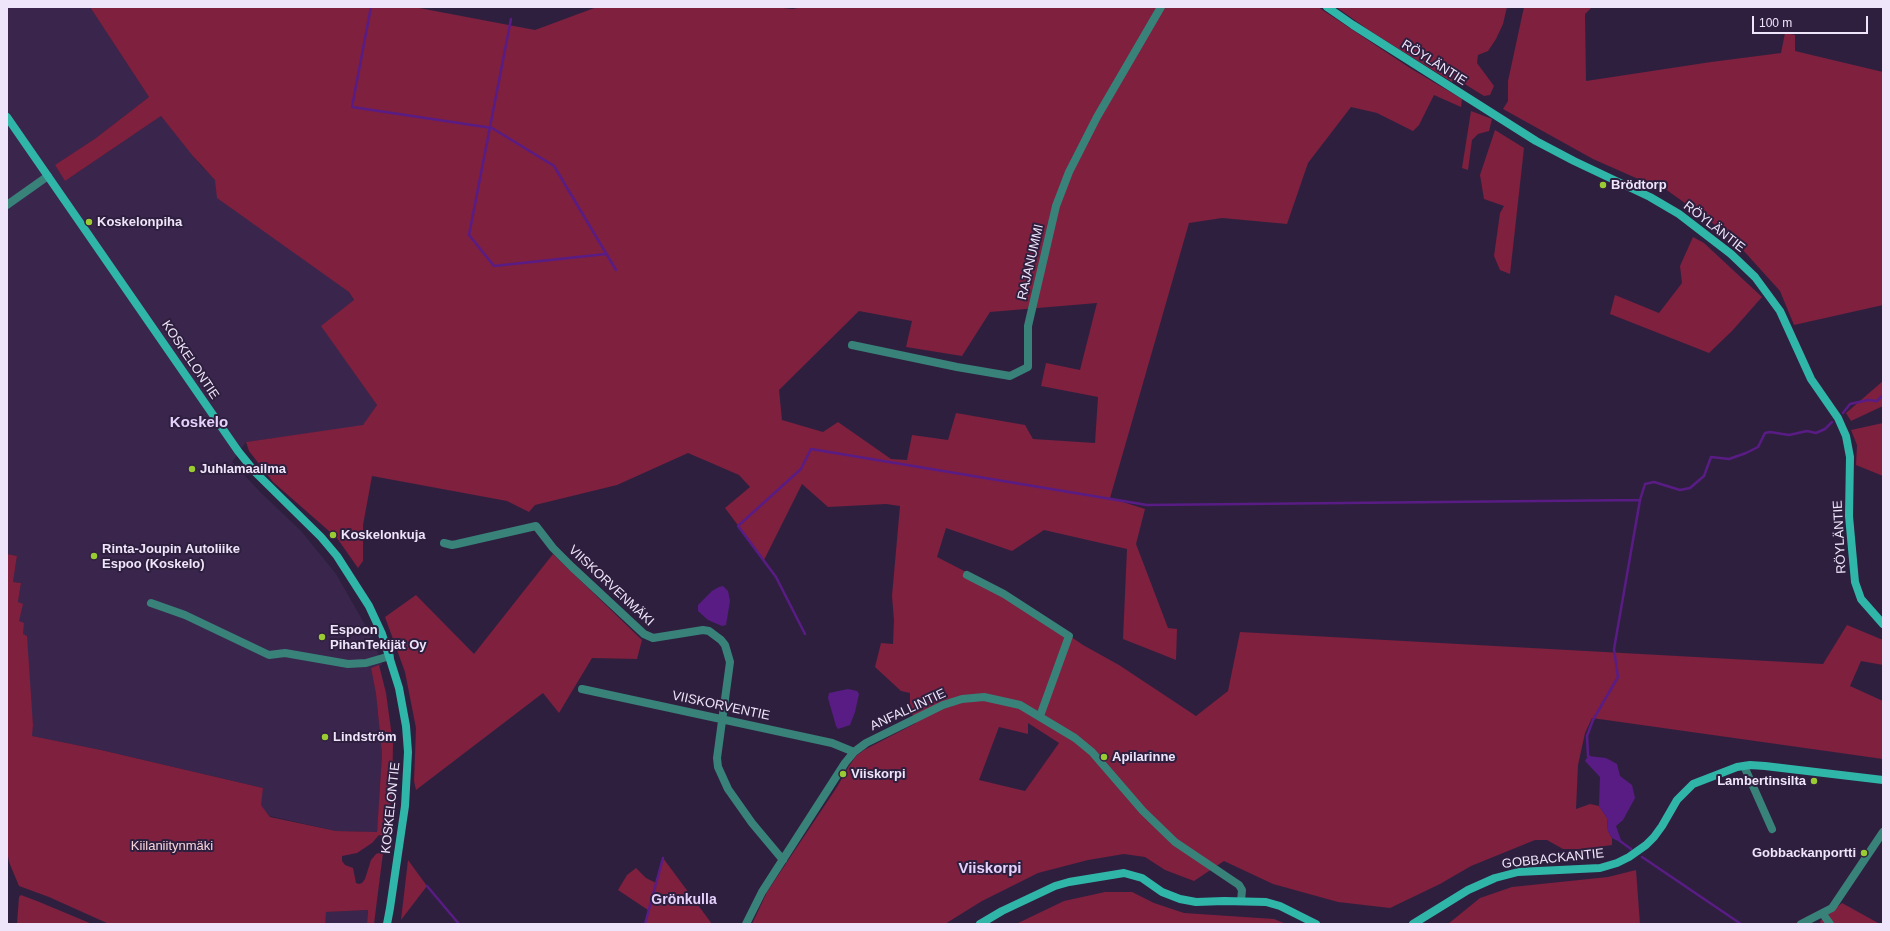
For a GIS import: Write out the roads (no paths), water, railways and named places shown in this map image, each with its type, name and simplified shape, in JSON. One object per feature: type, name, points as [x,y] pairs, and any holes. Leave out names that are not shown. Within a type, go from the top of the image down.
[{"type":"street","name":"RAJANUMMI","points":[[852,345],[957,367],[1010,376],[1028,367],[1028,326],[1056,206],[1069,172],[1097,117],[1161,7]]},
{"type":"street","name":"RÖYLÄNTIE","points":[[1327,7],[1353,25],[1536,140],[1574,161],[1650,197],[1679,214],[1731,254],[1755,277],[1780,311],[1811,378],[1838,418],[1846,436],[1850,456],[1849,516],[1855,582],[1862,599],[1883,624]]},
{"type":"street","name":"KOSKELONTIE","points":[[7,117],[238,450],[255,472],[321,537],[337,556],[369,606],[390,656],[403,708],[408,752],[405,806],[390,908],[386,924]]},
{"type":"street","points":[[7,205],[48,176]]},
{"type":"street","name":"VIISKORVENMÄKI","points":[[444,543],[452,545],[535,526],[539,528],[553,548],[572,567],[644,634],[653,638],[703,630],[709,631],[725,645],[730,662],[717,758],[721,778],[752,823],[783,860]]},
{"type":"street","points":[[967,575],[1004,594],[1069,636],[1040,716]]},
{"type":"street","points":[[151,603],[185,615],[269,655],[285,653],[348,664],[366,663],[390,656]]},
{"type":"street","name":"VIISKORVENTIE","points":[[582,689],[723,718],[832,743],[854,752]]},
{"type":"street","name":"ANFALLINTIE","points":[[746,924],[762,892],[845,763],[854,752],[866,743],[943,705],[962,699],[984,697],[1020,705],[1069,734],[1088,749],[1144,811],[1175,842],[1236,882],[1242,890],[1241,901]]},
{"type":"street","points":[[1744,766],[1772,829]]},
{"type":"street","name":"GOBBACKANTIE","points":[[1413,924],[1468,890],[1495,878],[1518,872],[1590,869],[1617,863],[1638,852],[1654,837],[1677,800],[1693,784],[1726,770],[1744,766],[1765,766],[1883,780]]},
{"type":"street","points":[[1801,924],[1823,914],[1832,908],[1839,900],[1883,832]]},
{"type":"street","points":[[980,924],[1002,911],[1055,886],[1069,882],[1124,874],[1142,878],[1162,892],[1180,899],[1196,902],[1266,902],[1280,906],[1316,924]]},
{"type":"street","name":"KOSKELONTIE","points":[[390,908],[392,924]]},
{"type":"street","points":[[1823,914],[1830,924]]},
{"type":"waterway","points":[[371,7],[352,107],[492,128],[554,166],[616,270]]},
{"type":"waterway","points":[[511,19],[469,235],[494,266],[606,254]]},
{"type":"waterway","points":[[1843,413],[1850,404],[1868,400],[1877,401],[1883,395]]},
{"type":"waterway","points":[[1590,757],[1588,756],[1587,736],[1593,720],[1618,677],[1614,649],[1640,500],[1645,484],[1654,482],[1680,490],[1690,488],[1704,476],[1711,457],[1729,459],[1746,453],[1758,447],[1765,433],[1770,432],[1789,435],[1807,431],[1816,433],[1825,429],[1832,422]]},
{"type":"waterway","points":[[805,634],[776,577],[738,526],[801,469],[811,449],[1147,505],[1640,500]]},
{"type":"waterway","points":[[1620,841],[1631,849]]},
{"type":"waterway","points":[[1642,857],[1741,924]]},
{"type":"waterway","points":[[645,924],[663,858]]},
{"type":"waterway","points":[[427,886],[459,924]]},
{"type":"place","name":"Brödtorp","points":[[1603,185]]},
{"type":"place","name":"Koskelonpiha","points":[[89,222]]},
{"type":"place","name":"Juhlamaailma","points":[[192,469]]},
{"type":"place","name":"Koskelonkuja","points":[[333,535]]},
{"type":"place","name":"Rinta-Joupin Autoliike Espoo (Koskelo)","points":[[94,556]]},
{"type":"place","name":"Espoon PihanTekijät Oy","points":[[322,637]]},
{"type":"place","name":"Lindström","points":[[325,737]]},
{"type":"place","name":"Apilarinne","points":[[1104,757]]},
{"type":"place","name":"Viiskorpi","points":[[843,774]]},
{"type":"place","name":"Lambertinsilta","points":[[1814,781]]},
{"type":"place","name":"Gobbackanportti","points":[[1864,853]]},
{"type":"district","name":"Koskelo","points":[[199,423]]},
{"type":"district","name":"Viiskorpi","points":[[990,869]]},
{"type":"district","name":"Grönkulla","points":[[684,900]]},
{"type":"park label","name":"Kiilaniitynmäki","points":[[172,846]]}]
